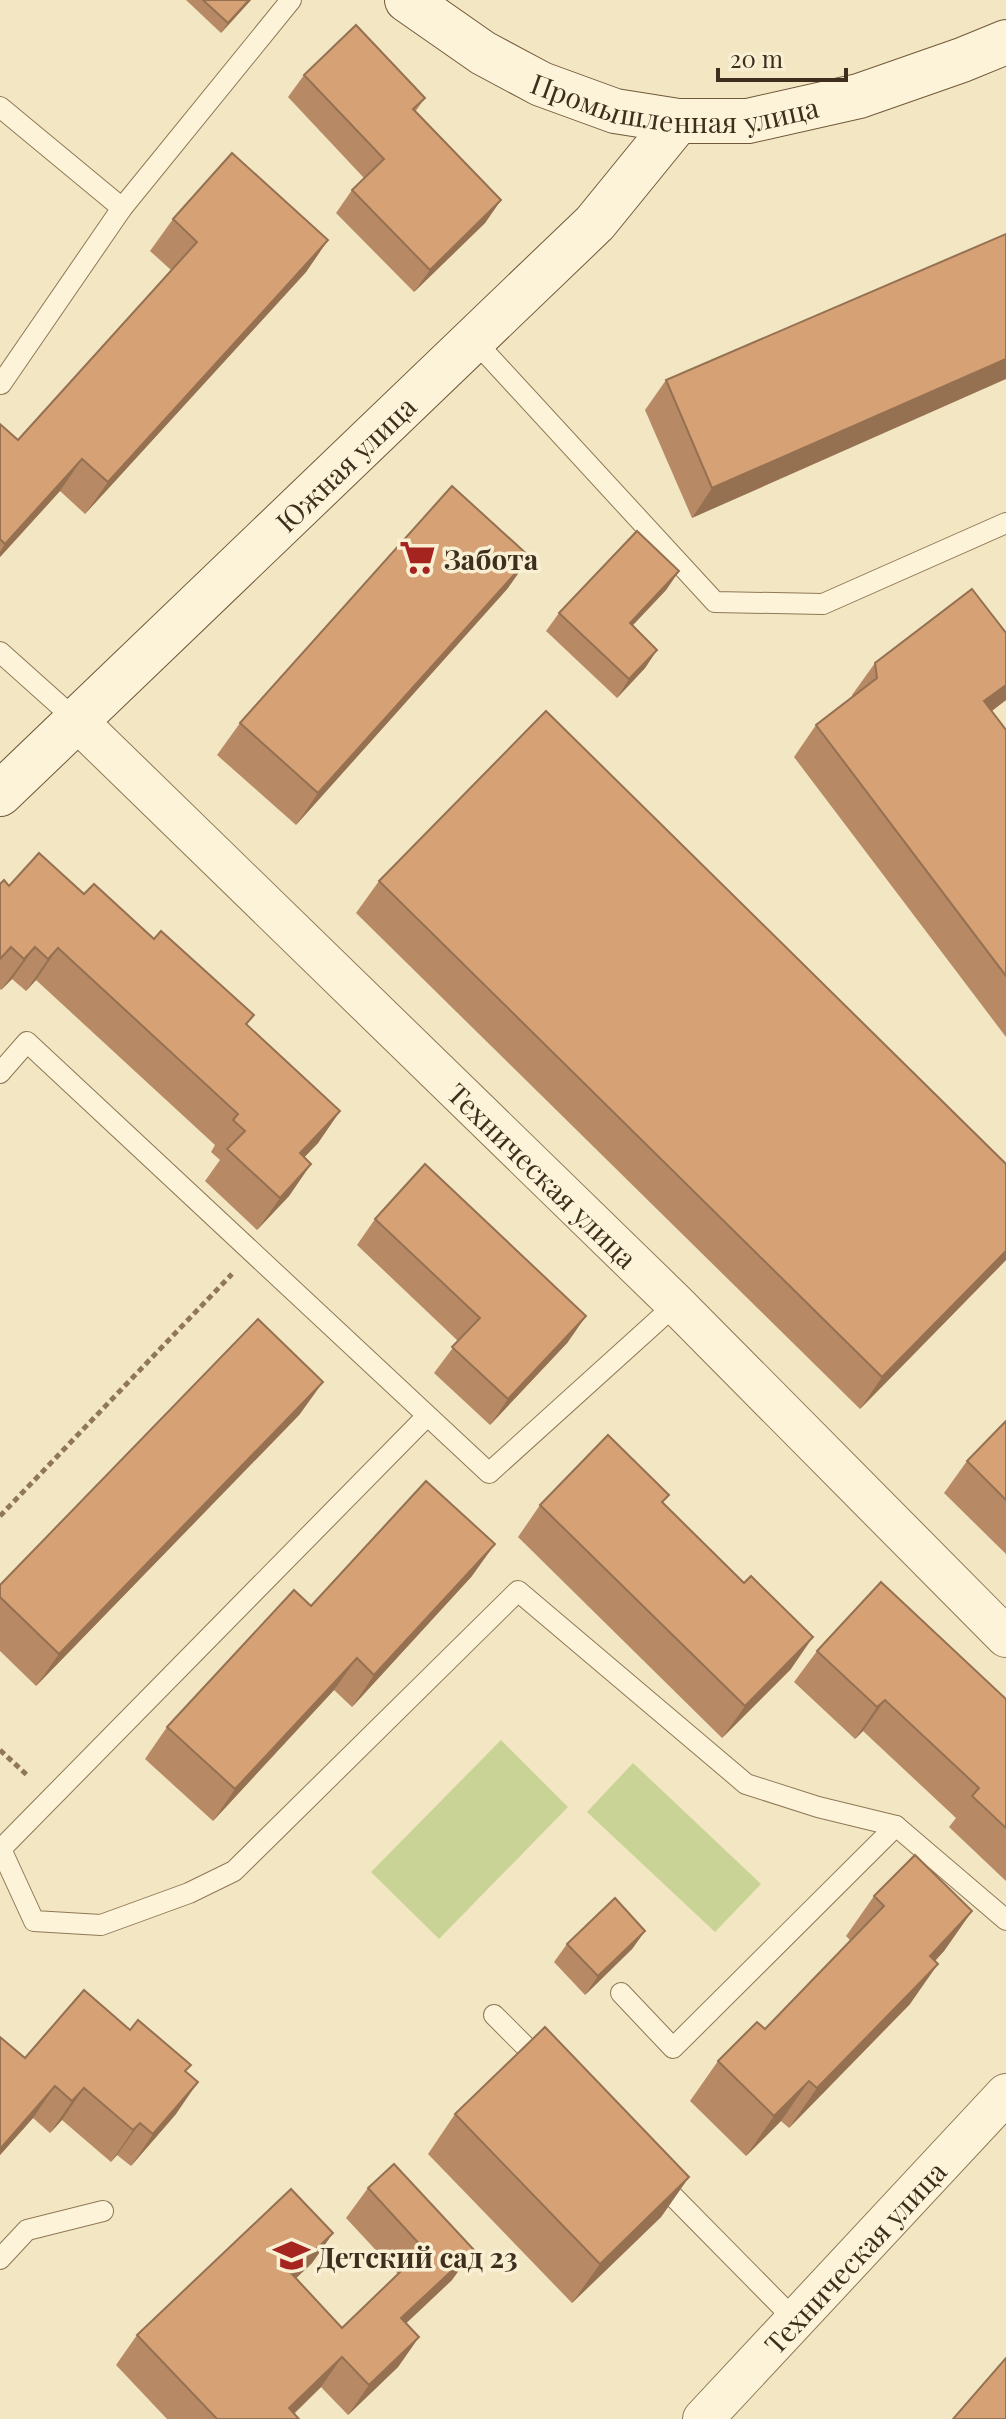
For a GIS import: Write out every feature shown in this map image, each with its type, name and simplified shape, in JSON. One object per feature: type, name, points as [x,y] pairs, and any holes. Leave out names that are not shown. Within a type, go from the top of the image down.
[{"type":"street","name":"Промышленная улица","points":[[407,0],[483,53],[541,84],[615,111],[678,121],[748,121],[859,96],[1006,42]]},
{"type":"street","name":"Южная улица","points":[[0,794],[595,223],[678,121]]},
{"type":"street","name":"Техническая улица","points":[[76,720],[676,1304],[1006,1637]]},
{"type":"street","name":"Техническая улица","points":[[703,2419],[1006,2094]]},
{"type":"lane","points":[[1,384],[122,208],[291,0]]},
{"type":"lane","points":[[0,107],[122,208]]},
{"type":"lane","points":[[473,339],[715,602],[823,604],[1006,523]]},
{"type":"lane","points":[[0,652],[76,720]]},
{"type":"lane","points":[[0,1073],[27,1042],[489,1473],[676,1304]]},
{"type":"lane","points":[[427,1416],[1,1849],[34,1921],[101,1925],[189,1893],[234,1871],[518,1591],[746,1784],[818,1807],[896,1826],[1006,1920]]},
{"type":"lane","points":[[621,1993],[673,2048],[896,1826]]},
{"type":"lane","points":[[494,2015],[561,2083]]},
{"type":"lane","points":[[639,2162],[795,2320]]},
{"type":"lane","points":[[0,2259],[27,2230],[103,2211]]},
{"type":"path","points":[[0,1516],[252,1253]]},
{"type":"green space","points":[[501,1740],[568,1807],[439,1939],[371,1872]]},
{"type":"green space","points":[[633,1763],[761,1884],[715,1932],[587,1812]]},
{"type":"building","points":[[203,0],[249,0],[228,23]]},
{"type":"building","points":[[356,25],[425,98],[413,109],[501,200],[430,270],[352,190],[384,159],[304,75]]},
{"type":"building","points":[[232,153],[328,240],[108,482],[82,459],[5,544],[0,539],[0,424],[18,440],[197,242],[173,219]]},
{"type":"building","points":[[1006,234],[1006,359],[712,488],[666,380]]},
{"type":"building","points":[[452,486],[530,557],[318,793],[240,723]]},
{"type":"building","points":[[637,531],[679,571],[630,623],[657,650],[629,679],[559,613]]},
{"type":"building","points":[[972,589],[1006,633],[1006,685],[984,701],[1006,730],[1006,976],[816,725],[877,678],[875,663]]},
{"type":"building","points":[[546,711],[1006,1164],[1006,1251],[882,1377],[379,881]]},
{"type":"building","points":[[39,853],[84,894],[94,884],[154,939],[161,931],[254,1015],[246,1024],[340,1111],[300,1153],[311,1164],[280,1198],[227,1149],[245,1131],[233,1120],[238,1114],[58,948],[48,959],[35,947],[24,959],[11,947],[0,959],[0,884],[4,880],[9,886]]},
{"type":"building","points":[[425,1164],[586,1316],[508,1399],[452,1347],[480,1318],[375,1219]]},
{"type":"building","points":[[258,1319],[323,1382],[59,1654],[0,1597],[0,1585]]},
{"type":"building","points":[[1006,1421],[1006,1500],[967,1461]]},
{"type":"building","points":[[608,1435],[669,1495],[662,1502],[744,1583],[751,1576],[813,1637],[745,1706],[540,1505]]},
{"type":"building","points":[[426,1481],[495,1544],[374,1675],[357,1658],[235,1789],[167,1727],[294,1590],[311,1606]]},
{"type":"building","points":[[881,1582],[1006,1699],[1006,1828],[972,1796],[979,1788],[885,1700],[877,1707],[817,1651]]},
{"type":"building","points":[[915,1855],[972,1911],[930,1956],[938,1964],[817,2088],[809,2081],[774,2116],[718,2061],[757,2022],[765,2029],[884,1906],[874,1896]]},
{"type":"building","points":[[615,1898],[645,1931],[598,1976],[567,1944]]},
{"type":"building","points":[[84,1990],[130,2030],[138,2020],[191,2065],[185,2071],[198,2082],[153,2134],[140,2123],[133,2130],[84,2088],[72,2101],[55,2086],[0,2149],[0,2037],[25,2058]]},
{"type":"building","points":[[545,2027],[689,2177],[600,2264],[455,2114]]},
{"type":"building","points":[[394,2164],[474,2250],[401,2318],[419,2337],[369,2385],[342,2357],[289,2408],[299,2419],[217,2419],[137,2335],[291,2189],[333,2233],[291,2273],[342,2328],[424,2249],[368,2188]]},
{"type":"building","points":[[1006,2358],[1006,2419],[953,2419]]},
{"type":"place","name":"Забота","points":[[418,558]]},
{"type":"place","name":"Детский сад 23","points":[[291,2256]]}]
